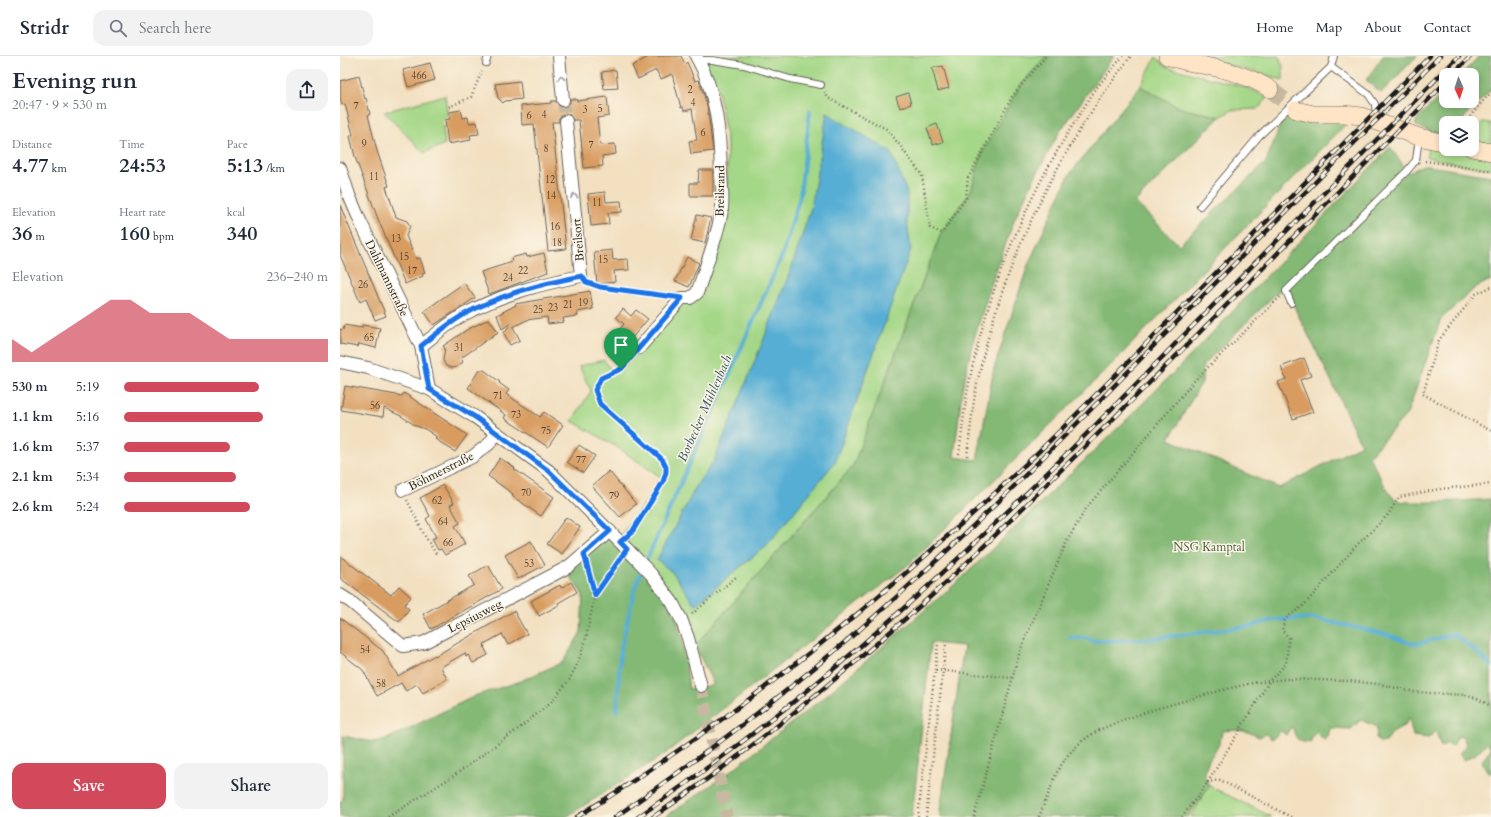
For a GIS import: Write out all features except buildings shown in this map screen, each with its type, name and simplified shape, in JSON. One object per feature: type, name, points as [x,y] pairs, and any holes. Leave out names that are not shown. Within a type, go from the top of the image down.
[{"type":"street","points":[[558,56],[563,100]]},
{"type":"street","points":[[1167,56],[1176,60],[1212,67],[1248,78],[1270,89]]},
{"type":"street","name":"Breilsrand","points":[[638,348],[682,298],[690,298],[697,293],[721,219],[722,199],[720,143],[717,114],[710,85],[698,58]]},
{"type":"street","points":[[1296,110],[1313,114],[1354,114],[1376,120],[1419,137],[1439,141]]},
{"type":"street","name":"Breilsort","points":[[421,346],[445,327],[482,305],[527,288],[582,276],[566,121]]},
{"type":"street","points":[[1479,149],[1491,152]]},
{"type":"street","name":"Dahlmannstraße","points":[[340,168],[349,195],[361,223],[421,346],[429,389]]},
{"type":"street","points":[[340,362],[368,368],[429,389],[475,417],[549,471],[627,549],[650,574],[672,602],[681,619],[688,638],[701,686]]},
{"type":"street","name":"Böhmerstraße","points":[[403,490],[472,457],[489,444],[497,433]]},
{"type":"street","name":"Lepsiusweg","points":[[340,595],[351,602],[403,646],[423,643],[568,567],[610,531]]},
{"type":"lane","points":[[486,63],[488,56]]},
{"type":"lane","points":[[1200,206],[1259,136],[1330,67],[1334,56]]},
{"type":"lane","points":[[698,58],[744,65],[790,80],[821,85]]},
{"type":"lane","points":[[1330,67],[1368,94],[1375,104],[1376,120]]},
{"type":"lane","points":[[1291,303],[1286,291],[1407,171],[1416,160],[1419,137]]},
{"type":"path","points":[[828,98],[888,130],[922,175],[930,228],[942,233],[966,198],[968,178],[1013,95],[1046,56]]},
{"type":"path","points":[[959,454],[968,388],[983,327],[998,280],[1019,226],[1040,181],[1065,138],[1098,87],[1123,56]]},
{"type":"path","points":[[967,456],[976,390],[990,332],[1026,230],[1048,184],[1072,144],[1104,92],[1131,56]]},
{"type":"path","points":[[449,107],[471,97],[486,63]]},
{"type":"path","points":[[1471,116],[1491,93]]},
{"type":"path","points":[[1416,160],[1491,171]]},
{"type":"path","points":[[582,276],[586,282],[600,287],[682,298]]},
{"type":"path","points":[[1491,287],[1476,294],[1439,340],[1423,394],[1491,431]]},
{"type":"path","points":[[974,817],[1020,651],[1067,541],[1087,507],[1195,380],[1286,291]]},
{"type":"path","points":[[388,817],[462,771],[522,726],[550,703],[569,680],[585,642],[595,595],[627,549],[632,532],[663,482],[666,472],[666,467],[662,459],[600,404],[595,390],[601,378],[621,369],[638,348]]},
{"type":"path","points":[[1182,817],[1208,782],[1270,680],[1286,664],[1289,638],[1282,630],[1285,619],[1304,605],[1357,545],[1387,516],[1399,497],[1440,489],[1491,484]]},
{"type":"path","name":"Böhmerstraße","points":[[403,490],[426,538],[437,555]]},
{"type":"path","points":[[584,554],[595,595]]},
{"type":"path","points":[[691,615],[736,577]]},
{"type":"path","points":[[918,817],[938,644]]},
{"type":"path","points":[[926,817],[946,644]]},
{"type":"path","points":[[936,670],[1012,678]]},
{"type":"path","points":[[1039,817],[1055,778],[1068,755],[1082,741],[1099,730],[1125,719],[1222,690],[1270,680],[1314,679],[1348,681],[1379,684],[1414,692],[1465,695],[1476,698],[1491,706]]},
{"type":"path","points":[[1208,782],[1220,780],[1291,817]]},
{"type":"green space","points":[[700,56],[1046,56],[1020,86],[982,153],[971,191],[941,233],[853,466],[695,646],[618,538],[649,498],[662,478],[617,447],[572,421],[591,391],[579,366],[604,360],[612,371],[636,346],[681,305],[692,300],[727,187],[727,144],[718,91]]},
{"type":"green space","points":[[1046,56],[1114,56],[1059,133],[1015,218],[993,279],[972,345],[962,391],[954,457],[977,460],[994,368],[1028,265],[1069,175],[1140,86],[1180,108],[1220,117],[1135,202],[1179,245],[1266,162],[1283,117],[1350,120],[1115,361],[908,565],[662,756],[566,817],[340,817],[340,802],[343,799],[343,736],[373,742],[387,739],[477,695],[518,682],[563,662],[581,632],[583,595],[565,570],[610,533],[670,603],[682,637],[689,689],[714,685],[695,646],[853,466],[941,233],[971,191],[982,153],[1020,86]]},
{"type":"green space","points":[[1196,56],[1279,56],[1283,67],[1283,80]]},
{"type":"green space","points":[[1383,56],[1417,56],[1381,93],[1366,80]]},
{"type":"green space","points":[[1479,56],[1491,56],[1491,90],[1479,102],[1479,68],[1468,68]]},
{"type":"green space","points":[[1156,57],[1167,67],[1248,88],[1268,97],[1258,109],[1232,110],[1220,117],[1180,108],[1140,86]]},
{"type":"green space","points":[[445,95],[448,117],[442,119],[445,144],[424,153],[384,112]]},
{"type":"green space","points":[[1439,97],[1439,108],[1473,108],[1466,116],[1439,116],[1439,134],[1415,125],[1417,119]]},
{"type":"green space","points":[[1483,122],[1491,123],[1491,145],[1479,143],[1479,126]]},
{"type":"green space","points":[[1430,145],[1439,147],[1439,156],[1479,155],[1491,158],[1491,169],[1464,165],[1426,157]]},
{"type":"green space","name":"NSG Kamptal","points":[[1390,147],[1408,173],[1423,165],[1491,176],[1491,280],[1476,287],[1441,319],[1407,414],[1369,456],[1385,486],[1396,500],[1426,502],[1491,499],[1491,749],[1487,743],[1476,754],[1464,760],[1459,754],[1466,745],[1463,736],[1457,737],[1453,746],[1447,743],[1441,747],[1436,731],[1429,738],[1413,736],[1409,718],[1405,725],[1392,732],[1387,741],[1381,743],[1376,739],[1377,727],[1361,720],[1351,729],[1330,728],[1328,737],[1324,740],[1317,733],[1313,736],[1310,743],[1300,741],[1296,737],[1293,728],[1290,728],[1286,735],[1281,731],[1272,739],[1266,734],[1259,737],[1241,731],[1222,731],[1220,743],[1209,760],[1204,774],[1209,786],[1188,817],[939,817],[964,646],[931,643],[912,817],[665,817],[727,774],[823,698],[962,578],[1120,426],[1193,353]],"holes":[[[1287,283],[1296,311],[1329,376],[1361,445],[1279,488],[1169,439],[1202,382],[1203,365]]]},
{"type":"green space","points":[[1491,749],[1491,772],[1488,772],[1482,761]]},
{"type":"green space","points":[[1209,786],[1272,817],[1191,817]]},
{"type":"water","points":[[827,113],[891,152],[907,193],[907,222],[911,249],[835,462],[768,544],[695,605],[672,572],[657,560],[698,483],[714,461],[791,269],[811,208]]},
{"type":"waterway","name":"Borbecker Mühlenbach","points":[[617,712],[620,652],[636,584],[782,256],[800,196],[810,111]]},
{"type":"waterway","points":[[1070,638],[1085,638],[1094,641],[1141,640],[1251,626],[1272,620],[1313,618],[1388,635],[1413,644],[1454,634],[1479,654],[1491,666]]},
{"type":"tunnel","points":[[1270,89],[1296,110]]},
{"type":"tunnel","points":[[563,100],[566,121]]},
{"type":"tunnel","points":[[701,686],[727,817]]},
{"type":"railway","points":[[577,817],[678,751],[776,679],[870,603],[961,524],[1076,415],[1430,56]]},
{"type":"railway","points":[[615,817],[741,726],[814,668],[907,588],[1040,460],[1440,56]]},
{"type":"railway","points":[[638,817],[734,748],[827,675],[962,555],[1107,413],[1459,56]]},
{"type":"railway","points":[[1459,68],[1471,56]]},
{"type":"railway","points":[[653,817],[725,766],[795,712],[930,597],[1157,375],[1439,89]]},
{"type":"route","points":[[582,276],[586,282],[600,287],[682,298],[621,369],[601,378],[595,390],[600,404],[662,459],[666,467],[666,472],[663,482],[632,532],[620,542],[627,549],[595,595],[584,554],[610,531],[549,471],[475,417],[429,389],[428,377],[421,346],[445,327],[482,305],[527,288],[559,280],[582,276]]}]
